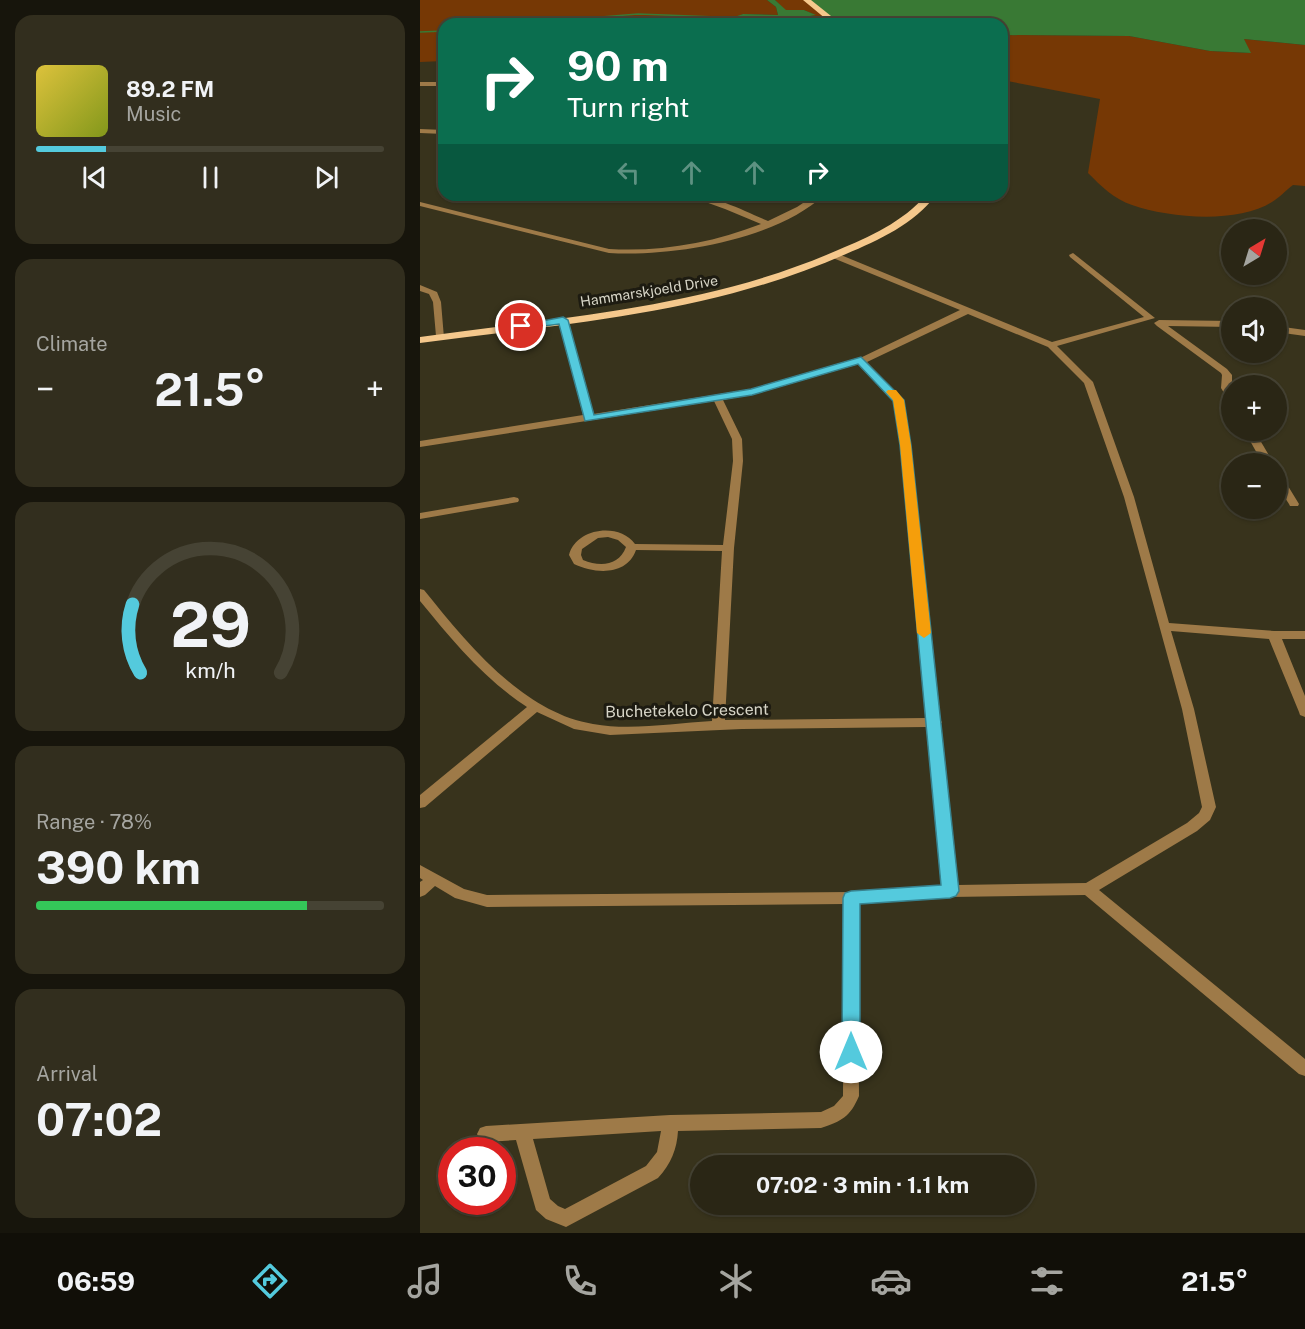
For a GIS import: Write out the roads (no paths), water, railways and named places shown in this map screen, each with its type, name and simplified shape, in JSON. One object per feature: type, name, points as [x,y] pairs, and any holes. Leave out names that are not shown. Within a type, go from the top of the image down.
[{"type":"main road","points":[[807,0],[830,18]]},
{"type":"main road","name":"Hammarskjoeld Drive","points":[[420,339],[687,302],[745,289],[785,278],[836,256],[900,223],[924,201]]},
{"type":"street","points":[[420,84],[438,84]]},
{"type":"street","points":[[420,131],[438,132]]},
{"type":"street","points":[[709,201],[767,224]]},
{"type":"street","points":[[420,204],[609,251],[633,254],[685,248],[767,224],[813,201]]},
{"type":"street","points":[[1073,255],[1150,318],[1227,375]]},
{"type":"street","points":[[420,871],[460,894],[487,901],[851,898],[950,891],[1088,889],[1192,827],[1205,816],[1209,807],[1188,709],[1129,497],[1088,382],[1051,345],[836,256]]},
{"type":"street","points":[[420,288],[433,292],[437,302],[441,336]]},
{"type":"street","points":[[420,444],[752,392],[861,360],[968,310]]},
{"type":"street","points":[[1051,345],[1150,318]]},
{"type":"street","points":[[563,320],[589,419]]},
{"type":"street","points":[[1160,324],[1221,324]]},
{"type":"street","points":[[1287,331],[1305,333]]},
{"type":"street","points":[[861,360],[898,400],[905,445],[950,891]]},
{"type":"street","points":[[717,398],[737,439],[718,725]]},
{"type":"street","points":[[1287,493],[1294,504]]},
{"type":"street","points":[[420,516],[514,500]]},
{"type":"street","points":[[601,535],[620,536],[628,540],[632,547],[630,555],[623,562],[606,568],[587,567],[578,562],[575,555],[577,547],[584,540],[601,535]]},
{"type":"street","points":[[632,547],[728,548]]},
{"type":"street","name":"Buchetekelo Crescent","points":[[420,593],[490,676],[536,706],[579,726],[610,731],[718,725],[934,722]]},
{"type":"street","points":[[1164,627],[1305,635]]},
{"type":"street","points":[[1274,635],[1305,712]]},
{"type":"street","points":[[420,803],[536,706]]},
{"type":"street","points":[[420,891],[434,879]]},
{"type":"street","points":[[1088,889],[1305,1069]]},
{"type":"street","points":[[486,1134],[670,1123],[821,1120],[835,1116],[846,1108],[851,1096],[851,898]]},
{"type":"street","points":[[523,1133],[542,1204],[552,1213],[566,1218],[652,1172],[663,1162],[669,1149],[670,1123]]},
{"type":"waterway","points":[[588,18],[638,14],[744,18]]},
{"type":"waterway","points":[[420,32],[438,31]]}]
